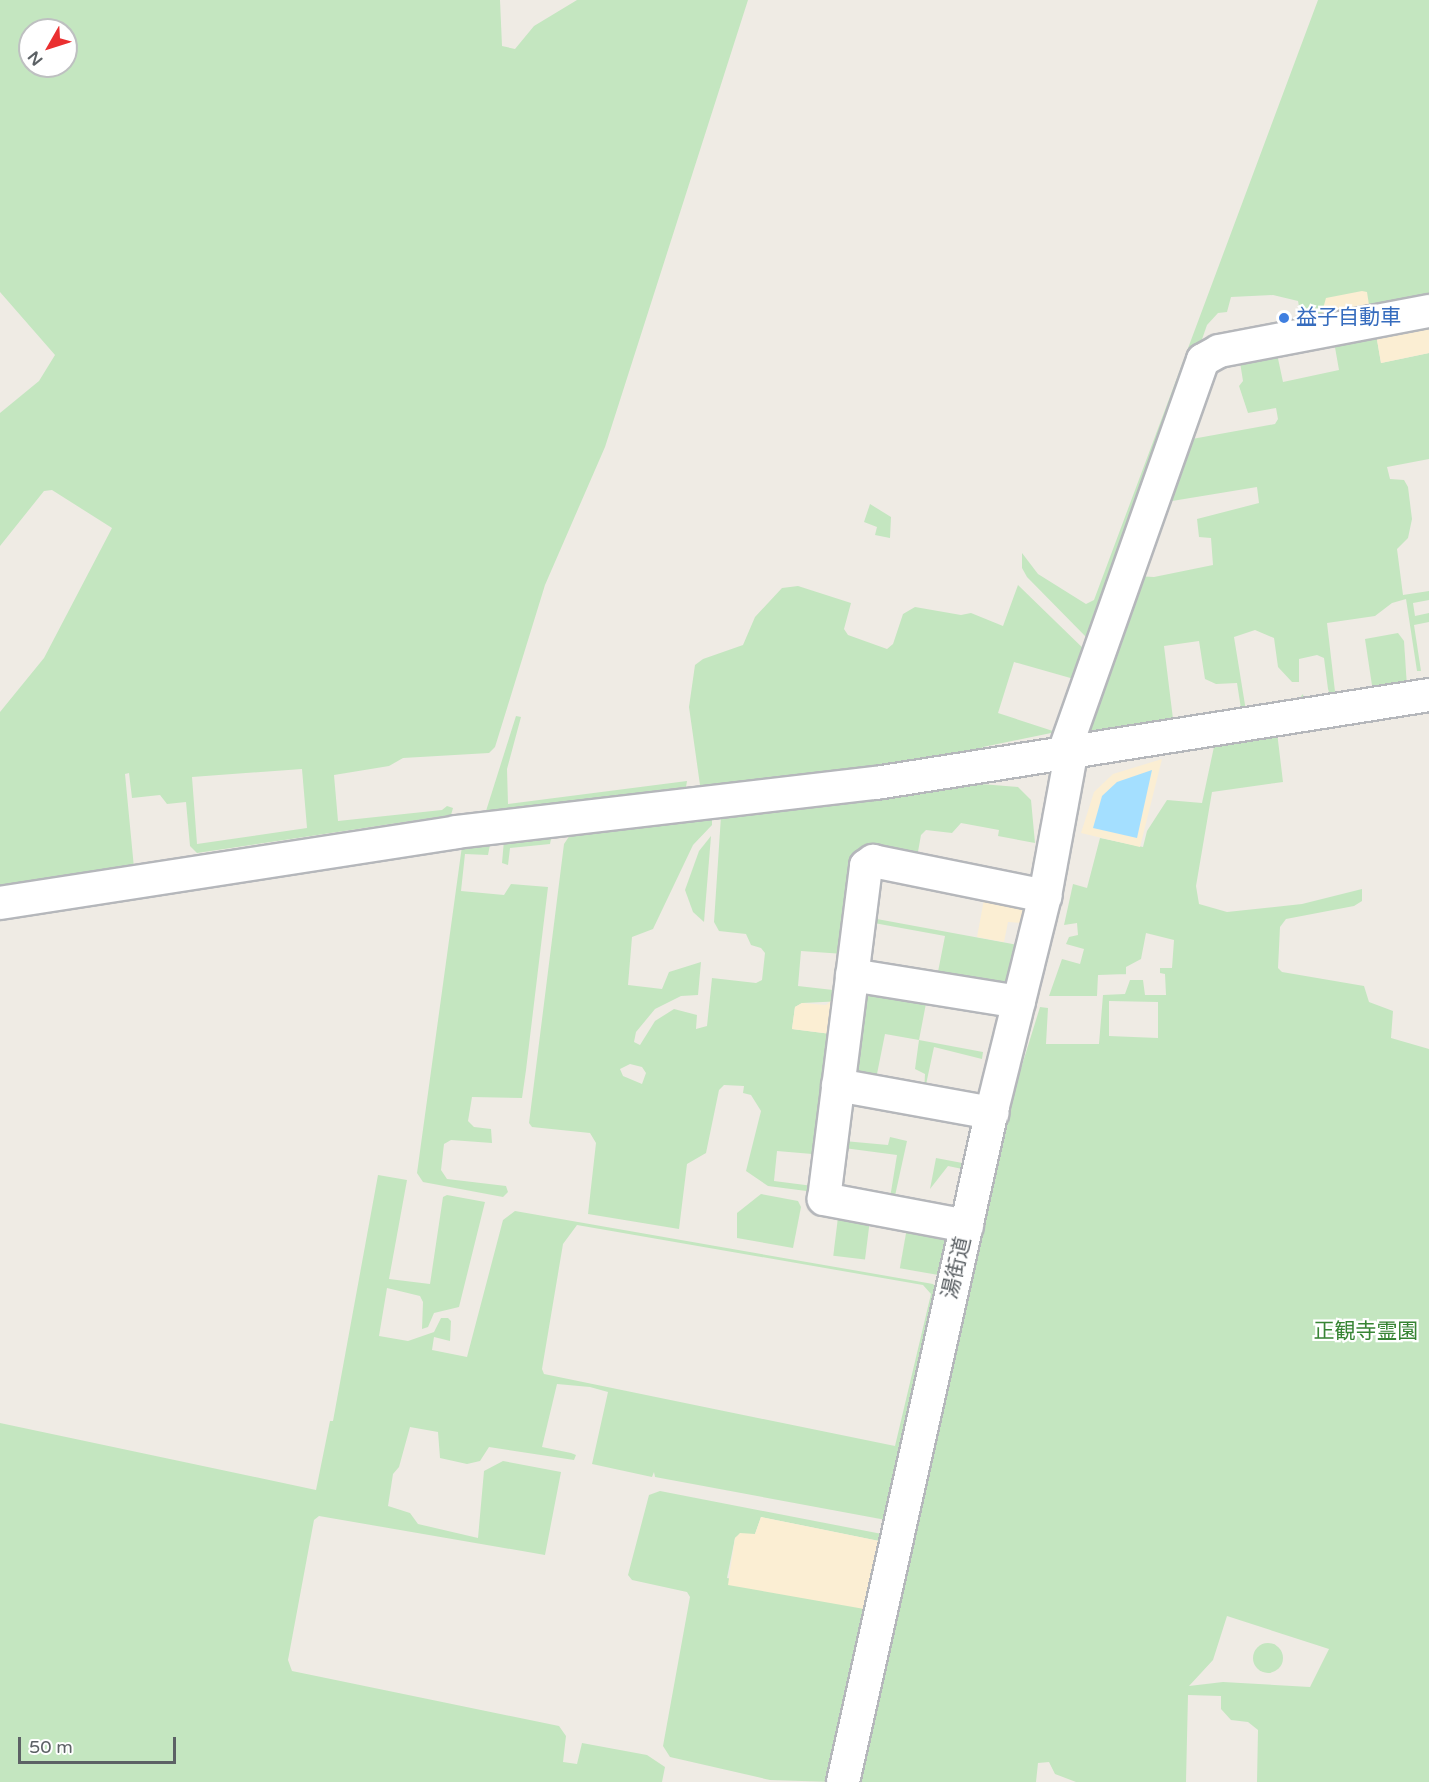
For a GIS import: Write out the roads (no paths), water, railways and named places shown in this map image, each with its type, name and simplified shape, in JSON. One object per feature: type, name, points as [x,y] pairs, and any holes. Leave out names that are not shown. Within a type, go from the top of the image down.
[{"type":"street","name":"湯街道","points":[[843,1782],[966,1226],[1045,896],[1067,755],[1203,360],[1219,351],[1429,311]]},
{"type":"street","points":[[0,903],[456,832],[876,783],[1067,755],[1429,695]]},
{"type":"street","points":[[966,1226],[824,1199],[866,866],[873,861],[1045,896]]},
{"type":"street","points":[[852,975],[1019,1002]]},
{"type":"street","points":[[838,1085],[992,1113]]},
{"type":"water","points":[[1152,770],[1137,838],[1093,828],[1102,796],[1117,782]]},
{"type":"place","name":"益子自動車","points":[[1284,318]]},
{"type":"park label","name":"正観寺霊園","points":[[1366,1332]]}]
